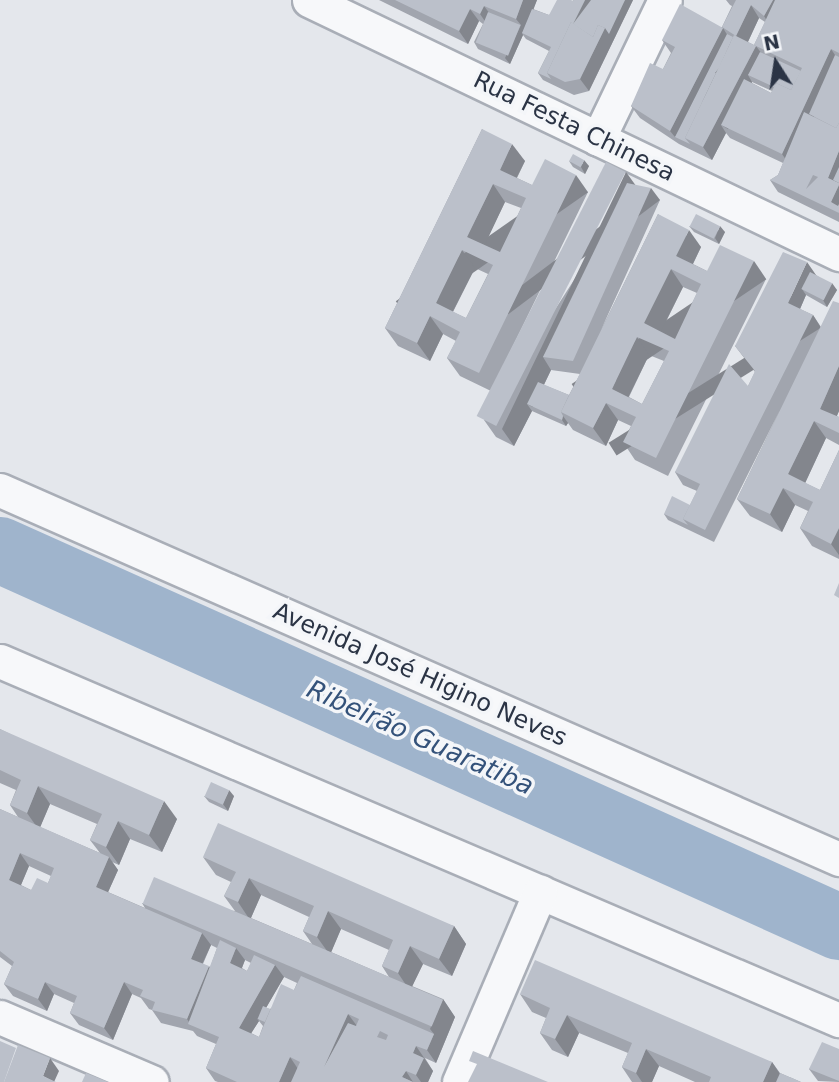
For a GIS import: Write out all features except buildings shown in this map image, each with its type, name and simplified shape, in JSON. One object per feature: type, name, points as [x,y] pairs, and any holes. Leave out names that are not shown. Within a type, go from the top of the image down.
[{"type":"street","name":"Rua Festa Chinesa","points":[[309,0],[839,254]]},
{"type":"street","points":[[598,139],[665,0]]},
{"type":"street","name":"Avenida José Higino Neves","points":[[0,490],[839,859]]},
{"type":"street","points":[[0,661],[839,1020]]},
{"type":"street","points":[[459,1082],[540,892]]},
{"type":"street","points":[[0,1017],[152,1082]]},
{"type":"waterway","name":"Ribeirão Guaratiba","points":[[0,550],[839,927]]}]
